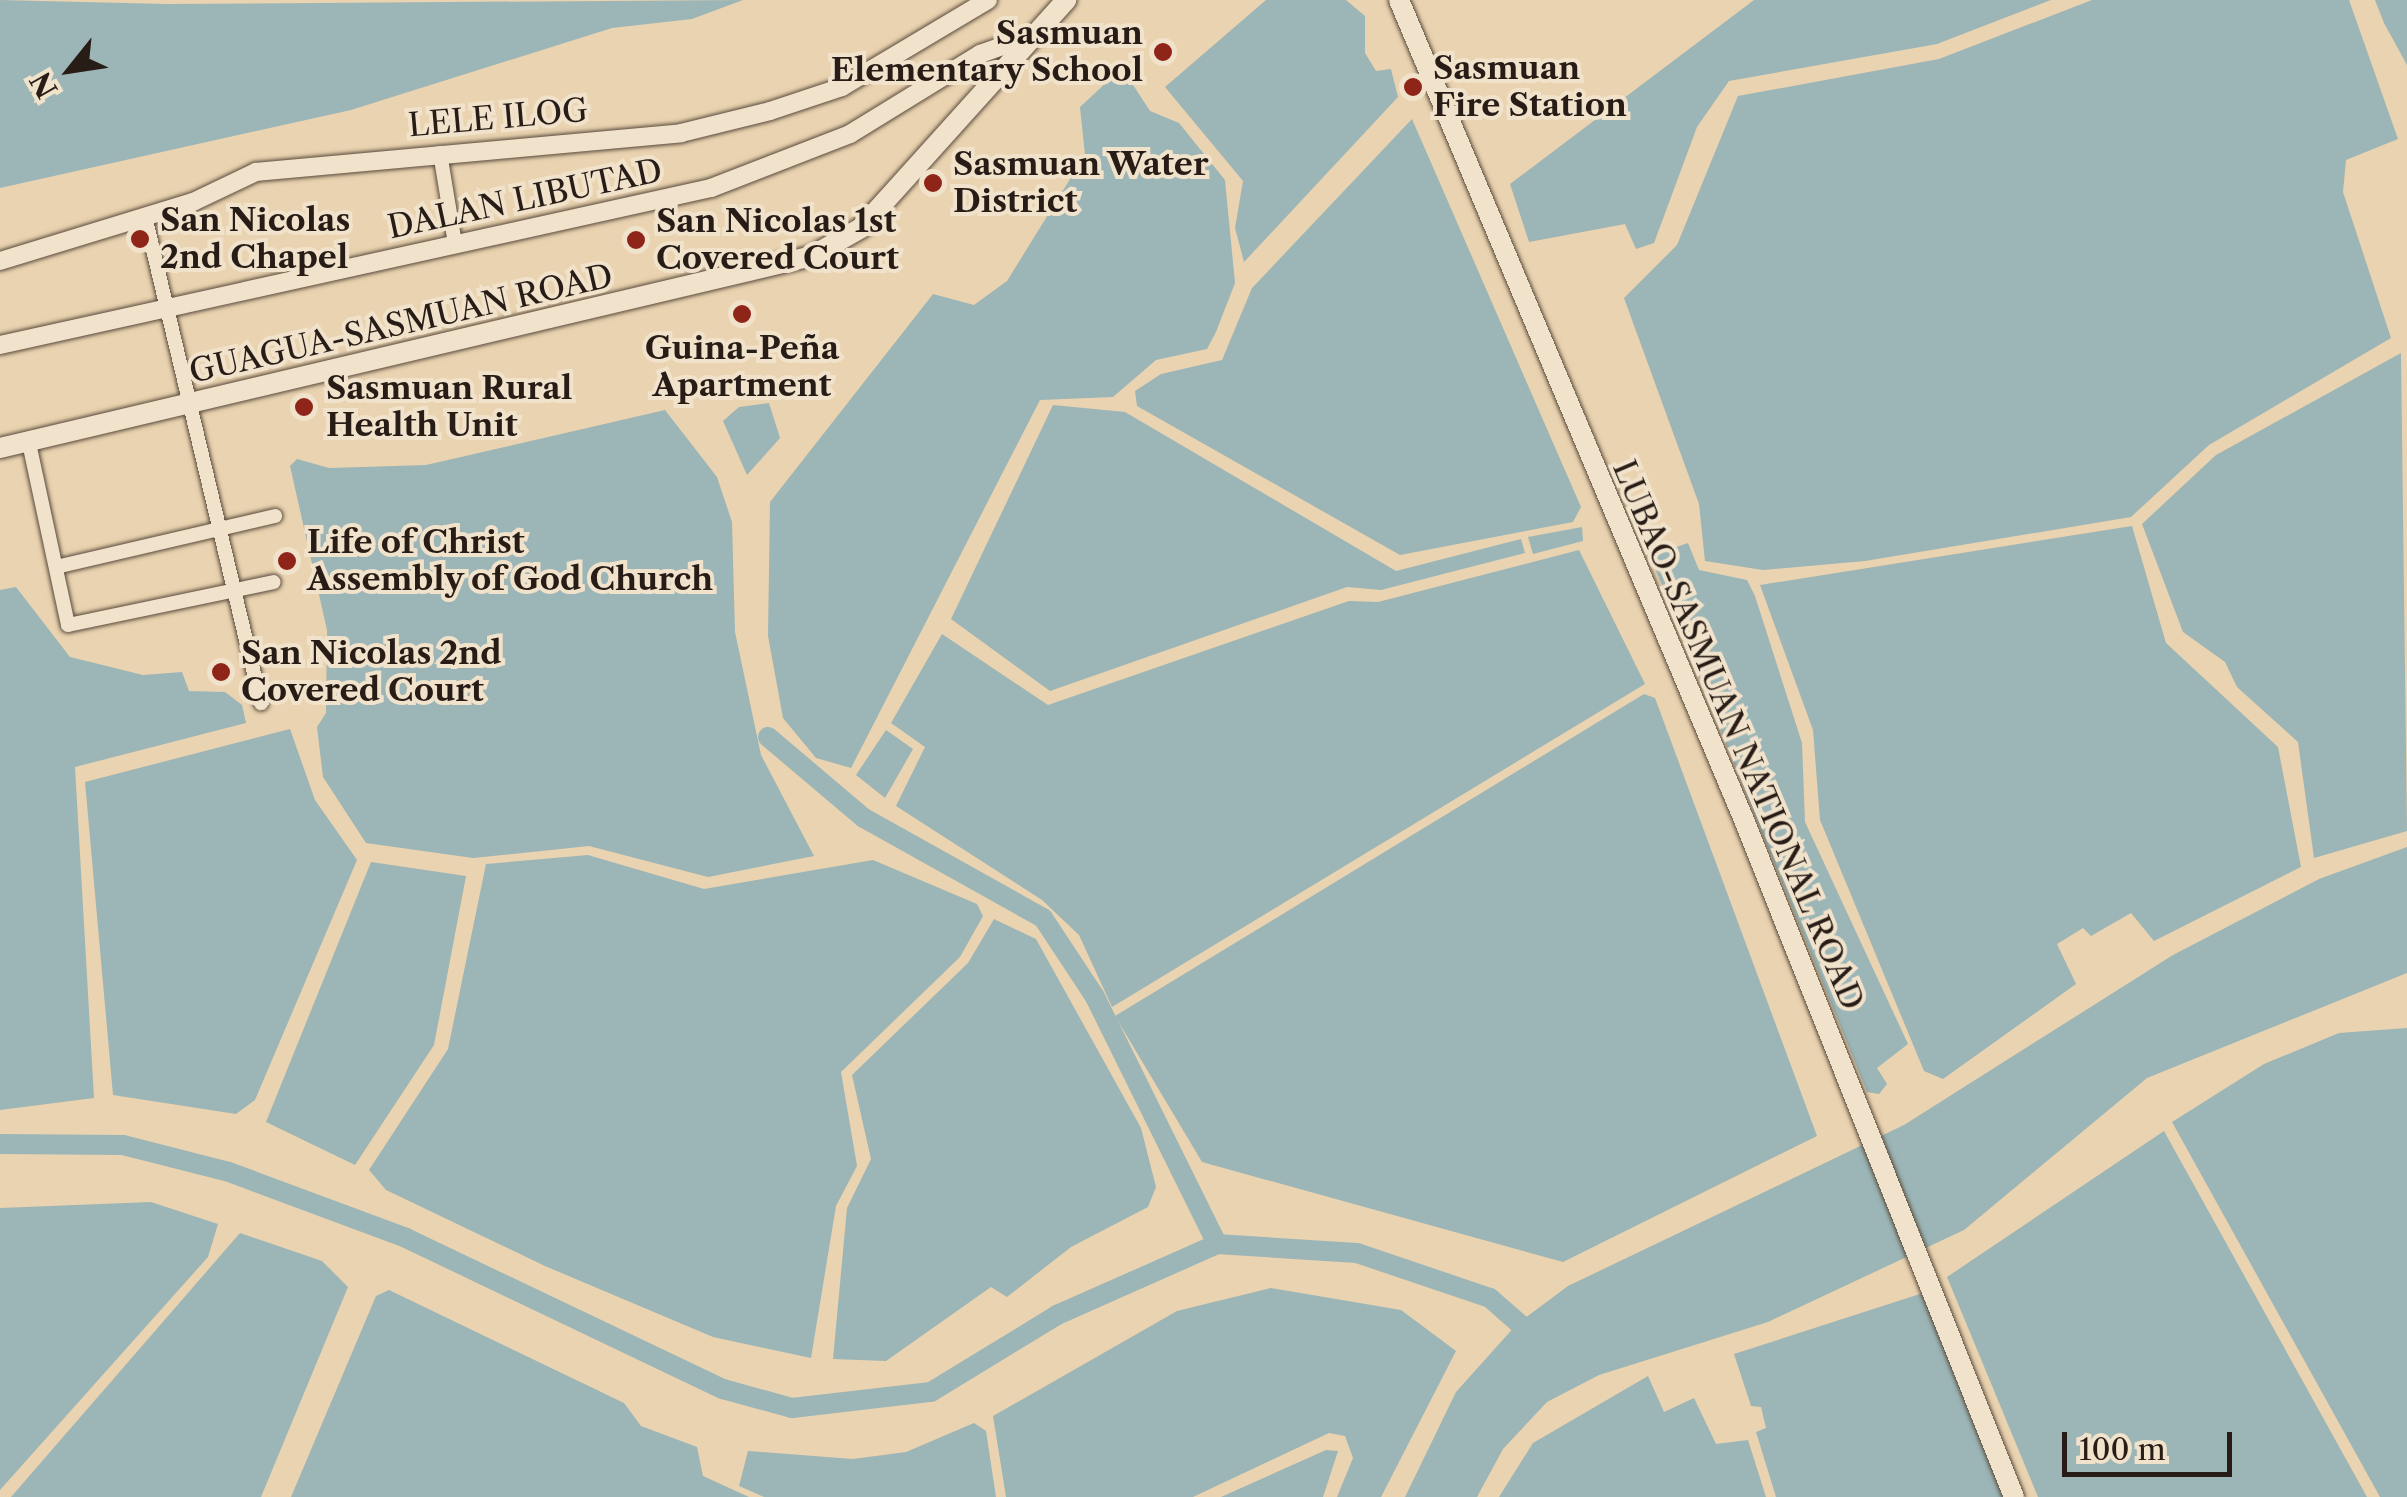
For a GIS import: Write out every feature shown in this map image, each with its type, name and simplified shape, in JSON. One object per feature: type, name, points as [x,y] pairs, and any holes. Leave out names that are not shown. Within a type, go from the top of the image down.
[{"type":"main road","name":"GUAGUA-SASMUAN ROAD","points":[[0,448],[812,256],[861,228],[1066,0]]},
{"type":"main road","name":"LUBAO-SASMUAN NATIONAL ROAD","points":[[1398,0],[1851,1081],[2014,1497]]},
{"type":"street","name":"LELE ILOG","points":[[0,261],[145,216],[256,172],[681,133],[770,112],[842,88],[988,0]]},
{"type":"street","name":"DALAN LIBUTAD","points":[[0,345],[674,199],[772,168],[914,100],[1005,40],[1034,35]]},
{"type":"street","points":[[440,154],[454,244]]},
{"type":"street","points":[[145,216],[186,404],[261,703]]},
{"type":"street","points":[[29,443],[68,625],[274,582]]},
{"type":"street","points":[[56,567],[275,516]]},
{"type":"water","points":[[0,0],[166,4],[743,0],[692,19],[612,28],[351,110],[0,188]]},
{"type":"water","points":[[1266,0],[1346,0],[1365,16],[1365,53],[1376,71],[1391,69],[1398,97],[1244,262],[1235,228],[1243,181],[1165,87]]},
{"type":"water","points":[[1754,0],[2051,0],[1937,44],[1729,81],[1697,127],[1654,243],[1636,249],[1625,224],[1529,242],[1510,184]]},
{"type":"water","points":[[2092,0],[2349,0],[2398,139],[2346,160],[2343,192],[2391,338],[2209,445],[2131,517],[1865,561],[1763,570],[1705,561],[1699,504],[1624,298],[1677,245],[1738,96],[1939,59]]},
{"type":"water","points":[[2375,0],[2407,0],[2407,65],[2384,23]]},
{"type":"water","points":[[1122,68],[1150,111],[1179,123],[1225,180],[1235,283],[1216,332],[1207,349],[1156,360],[1113,397],[1040,400],[851,768],[816,758],[783,718],[768,636],[770,502],[933,294],[974,305],[1007,281],[1085,155],[1080,107]]},
{"type":"water","points":[[1412,119],[1581,507],[1573,522],[1400,555],[1137,406],[1135,391],[1161,374],[1222,360],[1252,288]]},
{"type":"water","points":[[2401,353],[2407,831],[2314,858],[2298,742],[2237,687],[2225,662],[2183,632],[2142,524],[2216,455]]},
{"type":"water","points":[[769,403],[780,438],[747,475],[723,421],[739,407]]},
{"type":"water","points":[[1053,405],[1125,412],[1396,571],[1521,539],[1525,553],[1381,590],[1347,587],[1050,691],[951,619]]},
{"type":"water","points":[[665,410],[717,477],[732,522],[735,632],[761,755],[814,856],[708,877],[589,846],[473,858],[366,843],[323,777],[317,727],[326,713],[327,630],[290,466],[297,459],[329,468],[426,465]]},
{"type":"water","points":[[2132,526],[2166,643],[2278,747],[2301,867],[2154,941],[2131,913],[2091,936],[2083,928],[2057,944],[2076,984],[1943,1079],[1924,1071],[1820,820],[1813,730],[1760,585]]},
{"type":"water","points":[[1582,527],[1583,541],[1533,554],[1528,537]]},
{"type":"water","points":[[1688,543],[1699,570],[1747,580],[1755,596],[1802,743],[1805,822],[1908,1044],[1877,1068],[1887,1084],[1879,1094],[1867,1092],[1650,556]]},
{"type":"water","points":[[1579,550],[1645,684],[1112,1007],[1079,935],[1042,900],[896,806],[925,747],[891,723],[942,634],[1048,705],[1349,601],[1378,602]]},
{"type":"water","points":[[16,587],[70,657],[143,675],[182,672],[189,691],[225,692],[242,705],[246,723],[75,767],[94,1098],[0,1110],[0,590]]},
{"type":"water","points":[[1644,694],[1655,698],[1817,1136],[1563,1262],[1202,1162],[1115,1016]]},
{"type":"water","points":[[290,729],[315,800],[357,860],[255,1100],[236,1114],[113,1095],[85,782]]},
{"type":"water","points":[[886,730],[913,749],[885,798],[856,775]]},
{"type":"water","points":[[2407,847],[2407,973],[2147,1078],[1964,1230],[1768,1322],[1599,1375],[1547,1402],[1503,1449],[1477,1497],[1405,1497],[1456,1392],[1517,1324],[1568,1286],[1904,1125],[2173,955],[2319,879]]},
{"type":"water","points":[[588,855],[704,889],[873,860],[977,904],[983,916],[960,957],[841,1072],[857,1166],[836,1206],[811,1358],[713,1337],[545,1266],[386,1190],[369,1170],[448,1049],[486,864]]},
{"type":"water","points":[[371,862],[466,876],[434,1045],[355,1165],[266,1122]]},
{"type":"water","points":[[994,919],[1036,939],[1141,1128],[1156,1187],[1148,1207],[1071,1247],[1007,1297],[991,1287],[886,1361],[833,1359],[847,1208],[871,1159],[852,1075],[968,963]]},
{"type":"water","points":[[2407,1028],[2407,1497],[2380,1497],[2172,1122],[2264,1064],[2339,1033]]},
{"type":"water","points":[[2164,1131],[2367,1497],[2038,1497],[1947,1277]]},
{"type":"water","points":[[151,1202],[218,1224],[208,1257],[0,1490],[0,1208]]},
{"type":"water","points":[[240,1233],[322,1261],[348,1287],[261,1497],[11,1497]]},
{"type":"water","points":[[1271,1288],[1401,1310],[1456,1351],[1381,1497],[1337,1497],[1353,1458],[1345,1436],[1329,1433],[1193,1497],[1006,1497],[993,1416],[1177,1311]]},
{"type":"water","points":[[389,1290],[624,1403],[641,1426],[697,1447],[703,1476],[749,1497],[291,1497],[376,1296]]},
{"type":"water","points":[[1923,1293],[2005,1497],[1776,1497],[1756,1432],[1766,1428],[1761,1407],[1751,1406],[1734,1354]]},
{"type":"water","points":[[1648,1376],[1664,1412],[1694,1398],[1716,1444],[1748,1440],[1766,1497],[1499,1497],[1533,1443]]},
{"type":"water","points":[[974,1423],[986,1431],[996,1497],[764,1497],[739,1486],[748,1451],[853,1459],[906,1452]]},
{"type":"water","points":[[1326,1450],[1338,1451],[1323,1497],[1221,1497]]},
{"type":"waterway","points":[[768,737],[864,818],[1043,918],[1095,997],[1217,1244]]},
{"type":"waterway","points":[[0,1144],[123,1145],[229,1172],[406,1238],[723,1389],[792,1408],[931,1392],[1057,1315],[1217,1244],[1357,1253],[1490,1298],[1539,1341]]},
{"type":"place","name":"Sasmuan Elementary School","points":[[1163,52]]},
{"type":"place","name":"Sasmuan Fire Station","points":[[1413,87]]},
{"type":"place","name":"Sasmuan Water District","points":[[933,183]]},
{"type":"place","name":"San Nicolas 2nd Chapel","points":[[140,239]]},
{"type":"place","name":"San Nicolas 1st Covered Court","points":[[636,240]]},
{"type":"place","name":"Guina-Peña Apartment","points":[[742,314]]},
{"type":"place","name":"Sasmuan Rural Health Unit","points":[[304,407]]},
{"type":"place","name":"Life of Christ Assembly of God Church","points":[[287,561]]},
{"type":"place","name":"San Nicolas 2nd Covered Court","points":[[221,672]]}]
